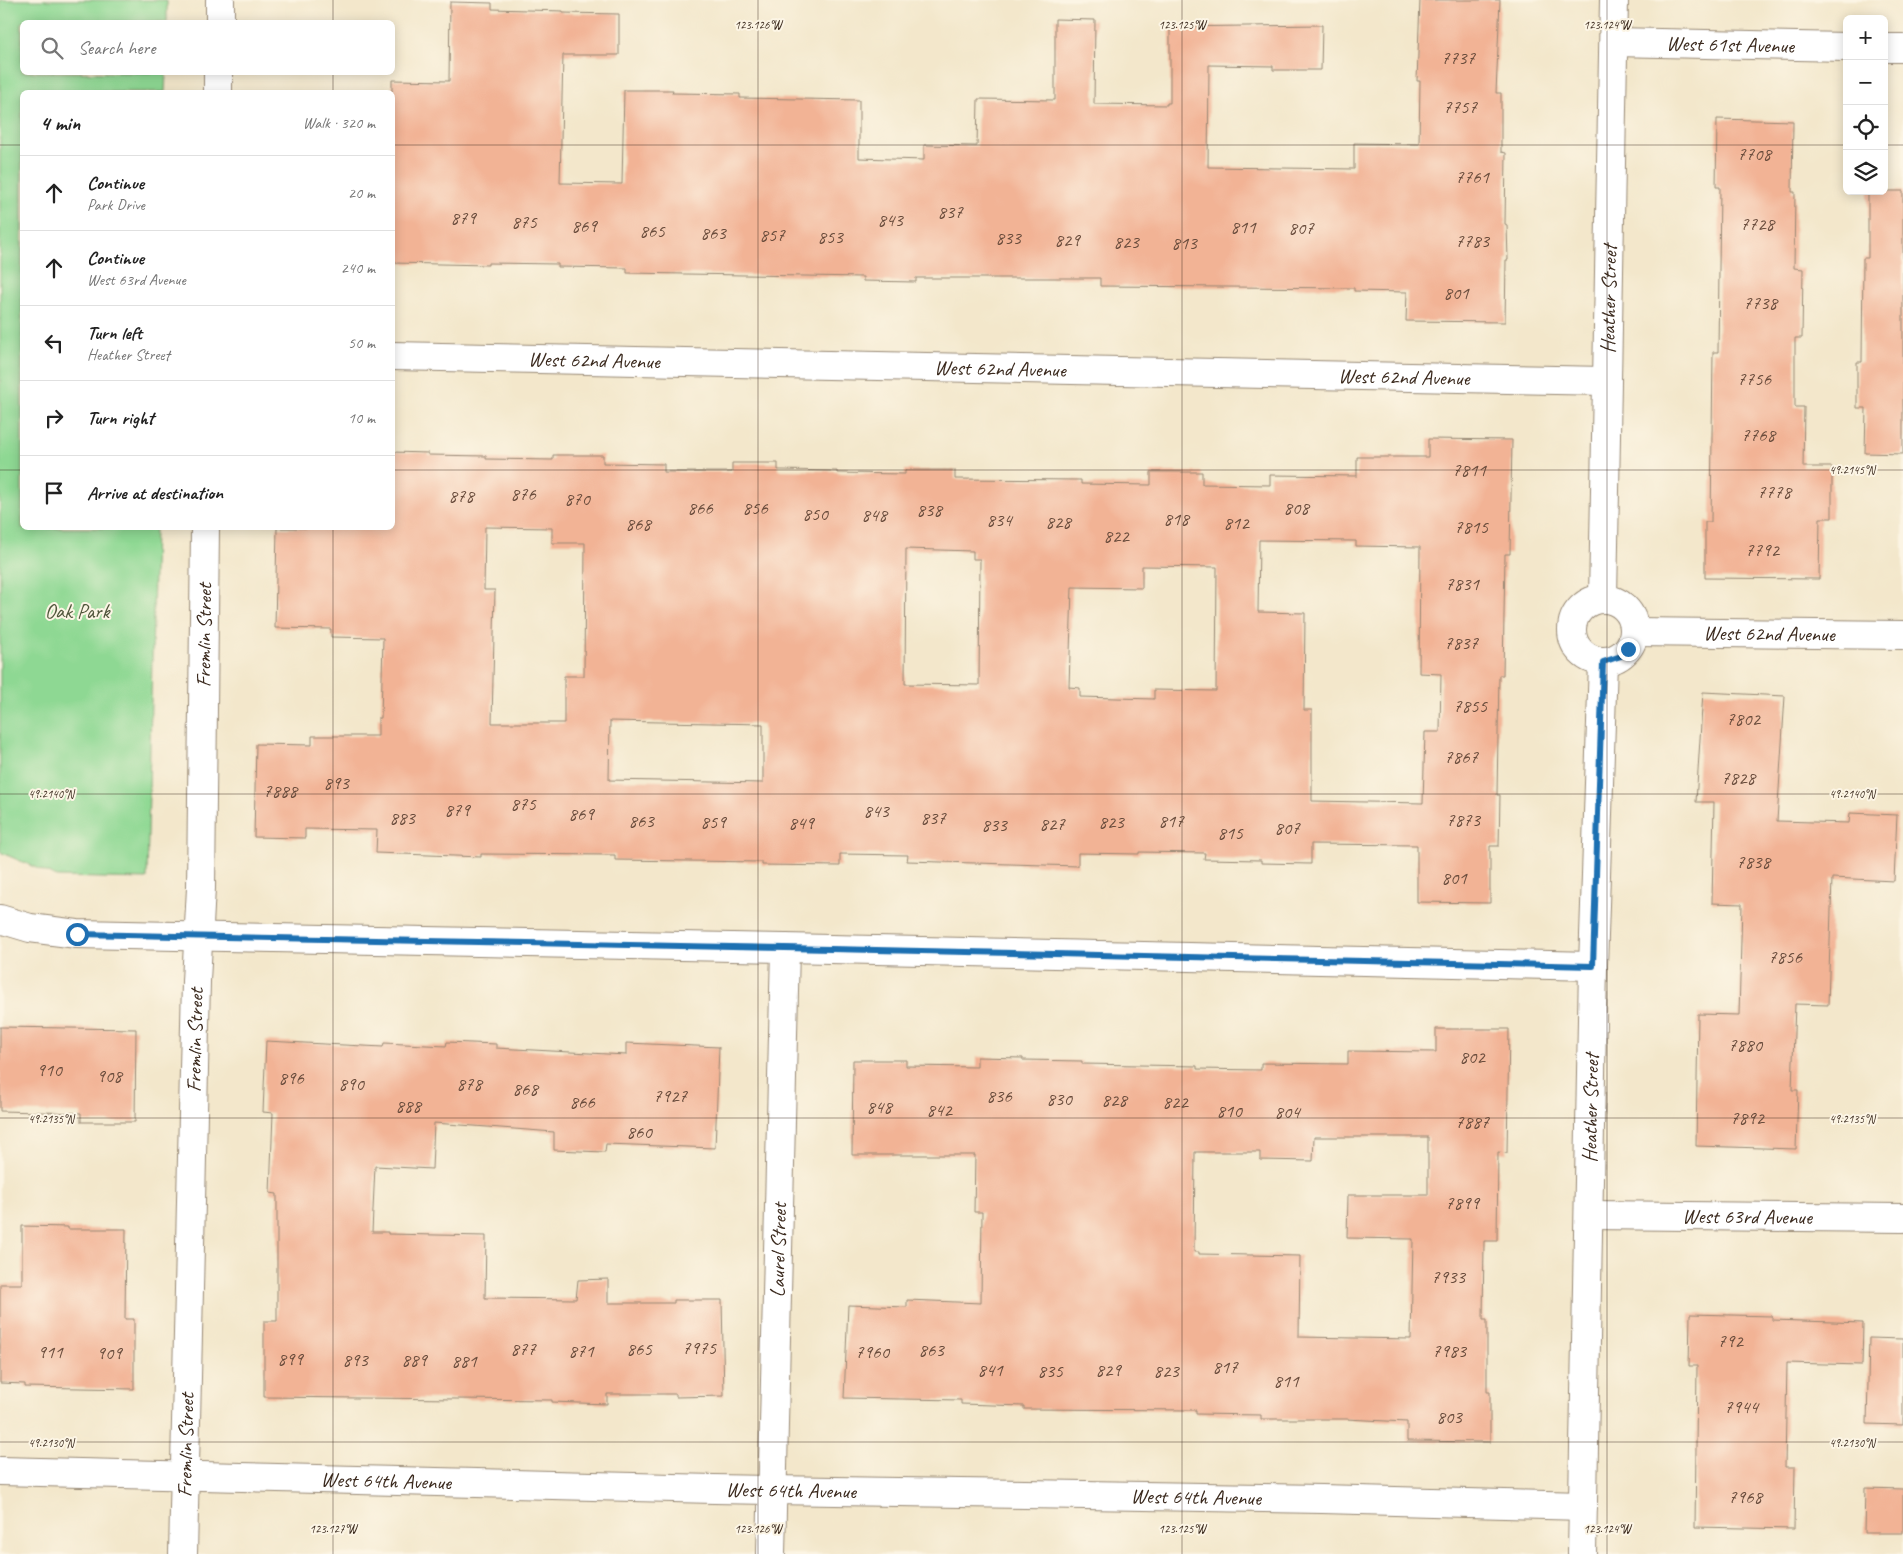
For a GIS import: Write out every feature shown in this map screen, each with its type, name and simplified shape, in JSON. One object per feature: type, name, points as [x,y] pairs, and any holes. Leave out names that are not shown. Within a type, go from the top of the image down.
[{"type":"street","points":[[220,0],[220,20]]},
{"type":"street","name":"Heather Street","points":[[1603,599],[1614,0]]},
{"type":"street","name":"West 61st Avenue","points":[[1614,42],[1843,47]]},
{"type":"street","points":[[1888,48],[1903,48]]},
{"type":"street","points":[[218,75],[218,90]]},
{"type":"street","name":"West 62nd Avenue","points":[[395,356],[1606,382]]},
{"type":"street","name":"Fremlin Street","points":[[183,1554],[200,888],[205,530]]},
{"type":"street","points":[[1603,599],[1622,605],[1629,612],[1634,622],[1634,632],[1633,641],[1621,656],[1603,662],[1594,660],[1578,649],[1573,640],[1573,620],[1585,605],[1594,600],[1603,599]]},
{"type":"street","name":"West 62nd Avenue","points":[[1634,632],[1903,635]]},
{"type":"street","name":"Heather Street","points":[[1582,1554],[1593,966],[1603,662]]},
{"type":"street","points":[[0,919],[30,928],[77,934],[1593,966]]},
{"type":"street","name":"Laurel Street","points":[[771,1554],[785,948]]},
{"type":"street","name":"West 63rd Avenue","points":[[1589,1215],[1903,1218]]},
{"type":"street","name":"West 64th Avenue","points":[[0,1471],[772,1490],[1322,1499],[1583,1506]]},
{"type":"green space","name":"Oak Park","points":[[0,0],[167,0],[167,20],[20,20],[20,75],[166,75],[165,90],[20,90],[20,530],[155,530],[147,879],[57,877],[0,852]]},
{"type":"building","points":[[1420,0],[1500,0],[1496,93],[1501,93],[1501,152],[1506,153],[1505,224],[1507,225],[1508,260],[1506,260],[1505,322],[1406,321],[1407,292],[1354,291],[1354,288],[1100,286],[1100,278],[916,278],[916,282],[863,281],[863,277],[627,273],[627,268],[558,267],[558,264],[395,263],[395,90],[392,90],[392,80],[449,81],[450,2],[492,3],[492,9],[619,14],[619,55],[563,55],[560,183],[622,184],[624,90],[673,90],[672,93],[740,94],[740,98],[859,100],[859,158],[924,160],[924,145],[977,146],[978,99],[1055,100],[1055,19],[1095,20],[1094,104],[1167,105],[1167,103],[1170,103],[1170,27],[1322,25],[1321,70],[1273,70],[1273,66],[1209,65],[1208,167],[1354,169],[1354,143],[1419,144],[1420,81],[1417,81]]},
{"type":"building","points":[[1717,119],[1793,121],[1792,192],[1795,192],[1794,268],[1803,269],[1802,338],[1795,338],[1795,407],[1804,407],[1803,467],[1832,467],[1832,518],[1820,518],[1819,579],[1705,578],[1705,522],[1711,522],[1713,352],[1718,352],[1720,187],[1716,187]]},
{"type":"building","points":[[1888,191],[1903,191],[1903,454],[1865,453],[1866,408],[1857,408],[1857,362],[1862,362],[1863,258],[1868,258],[1868,195],[1888,195]]},
{"type":"building","points":[[1428,439],[1512,440],[1510,554],[1505,554],[1503,675],[1499,675],[1497,795],[1500,795],[1499,846],[1490,846],[1490,903],[1417,902],[1417,845],[1311,844],[1311,864],[1261,863],[1261,860],[1204,859],[1205,853],[1139,852],[1139,854],[1078,853],[1078,866],[907,861],[908,855],[840,854],[840,866],[762,865],[762,862],[615,860],[615,855],[481,854],[481,857],[376,853],[377,830],[305,829],[305,838],[254,837],[256,744],[312,745],[312,736],[378,736],[378,718],[381,718],[383,638],[331,637],[331,629],[275,628],[277,530],[395,530],[395,452],[486,456],[486,459],[553,460],[553,455],[603,455],[603,463],[664,464],[664,472],[732,472],[732,463],[778,463],[778,470],[905,474],[905,470],[955,470],[955,479],[1081,480],[1081,484],[1151,485],[1151,472],[1202,472],[1202,484],[1270,485],[1270,475],[1357,476],[1357,457],[1428,457]],"holes":[[[485,527],[552,528],[552,543],[585,543],[584,676],[564,676],[564,723],[492,723],[495,590],[484,590]],[[1259,540],[1356,541],[1356,546],[1420,547],[1419,673],[1441,674],[1440,732],[1425,732],[1423,803],[1312,801],[1312,710],[1304,710],[1305,613],[1258,612]],[[906,549],[973,551],[973,559],[980,559],[979,685],[905,684]],[[1142,566],[1217,567],[1216,691],[1154,690],[1154,699],[1080,697],[1080,688],[1069,687],[1072,587],[1142,588]],[[610,721],[763,724],[763,783],[609,780]]]},
{"type":"building","points":[[1703,692],[1785,696],[1777,821],[1849,823],[1850,813],[1897,815],[1894,881],[1832,878],[1828,1005],[1795,1004],[1792,1090],[1798,1090],[1796,1149],[1696,1146],[1698,1014],[1739,1015],[1742,904],[1712,903],[1714,802],[1696,802]]},
{"type":"building","points":[[0,1027],[136,1029],[135,1122],[81,1122],[81,1113],[0,1111]]},
{"type":"building","points":[[1436,1029],[1509,1029],[1507,1153],[1498,1152],[1497,1241],[1484,1241],[1483,1320],[1487,1320],[1487,1392],[1490,1392],[1490,1442],[1407,1441],[1407,1422],[1346,1419],[1261,1419],[1261,1415],[1196,1414],[1196,1410],[1024,1409],[1024,1406],[961,1404],[961,1400],[844,1398],[848,1305],[907,1307],[907,1300],[981,1303],[982,1212],[974,1212],[975,1155],[852,1155],[853,1060],[906,1060],[906,1066],[977,1067],[977,1057],[1023,1058],[1023,1060],[1082,1061],[1082,1064],[1197,1066],[1197,1069],[1261,1070],[1261,1063],[1348,1064],[1348,1051],[1436,1052]],"holes":[[[1314,1137],[1428,1137],[1428,1195],[1348,1195],[1347,1238],[1413,1239],[1411,1339],[1299,1337],[1300,1256],[1199,1254],[1199,1252],[1194,1252],[1195,1152],[1260,1152],[1260,1160],[1313,1161]]]},
{"type":"building","points":[[266,1041],[383,1047],[384,1043],[446,1046],[447,1042],[496,1044],[496,1048],[626,1055],[626,1043],[719,1047],[715,1148],[606,1144],[605,1152],[554,1150],[554,1132],[434,1123],[432,1169],[375,1166],[372,1232],[486,1236],[485,1298],[576,1299],[578,1280],[608,1279],[608,1303],[674,1303],[674,1300],[722,1300],[724,1396],[676,1397],[676,1394],[607,1394],[607,1404],[552,1402],[552,1400],[264,1397],[264,1321],[277,1321],[277,1194],[270,1193],[273,1113],[263,1112]]},
{"type":"building","points":[[22,1226],[68,1227],[68,1229],[126,1229],[125,1319],[134,1319],[134,1389],[25,1387],[25,1384],[0,1383],[0,1284],[22,1284]]},
{"type":"building","points":[[1690,1314],[1772,1316],[1772,1320],[1863,1323],[1862,1365],[1787,1363],[1785,1467],[1795,1467],[1794,1529],[1695,1527],[1697,1366],[1689,1366]]},
{"type":"building","points":[[1869,1338],[1903,1339],[1903,1425],[1867,1424]]},
{"type":"building","points":[[1865,1488],[1903,1489],[1903,1533],[1864,1533]]},
{"type":"route","points":[[77,934],[1593,966],[1603,662],[1621,656],[1628,649]]}]
